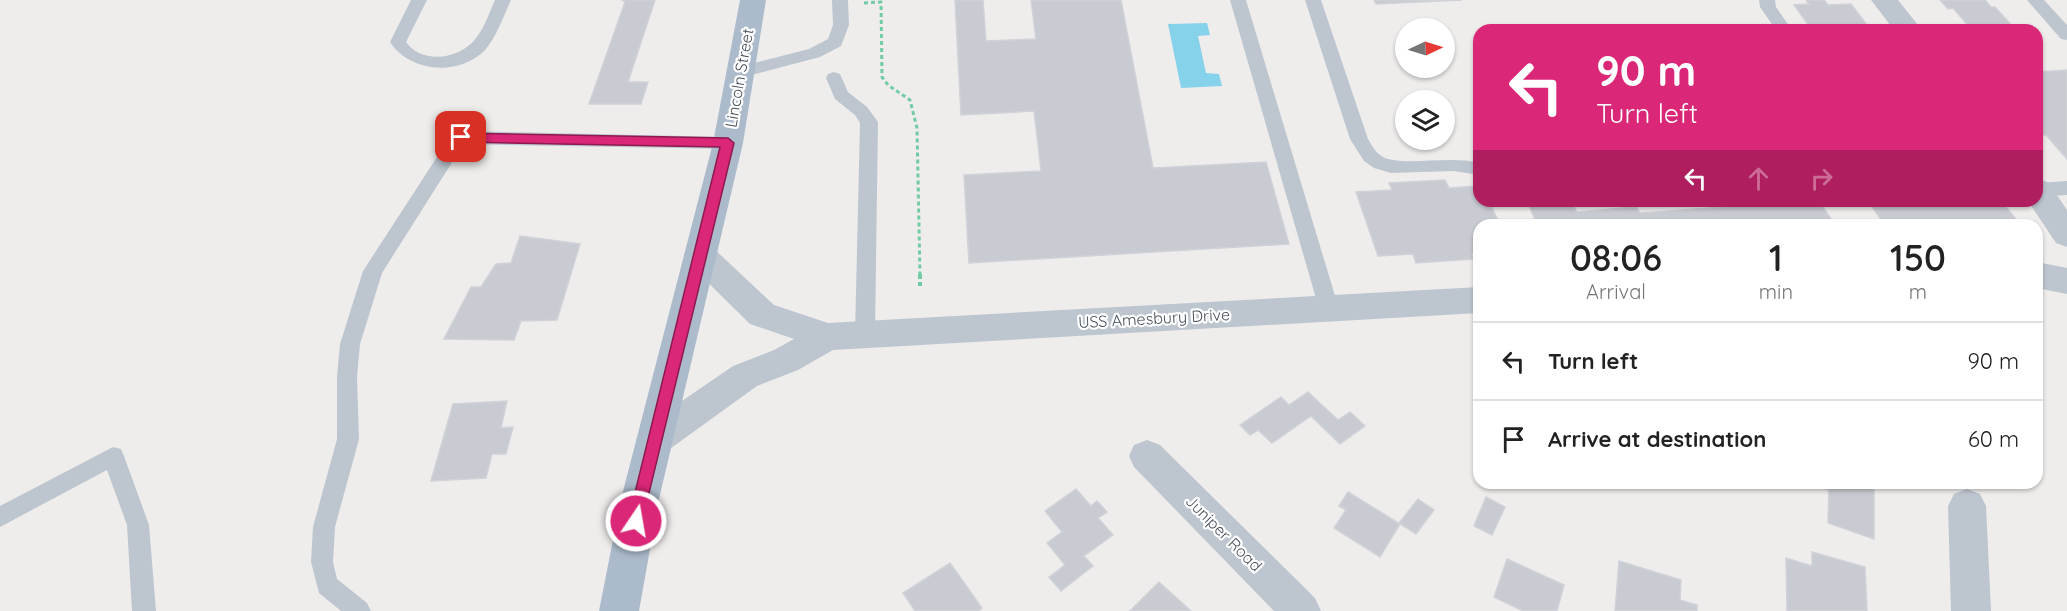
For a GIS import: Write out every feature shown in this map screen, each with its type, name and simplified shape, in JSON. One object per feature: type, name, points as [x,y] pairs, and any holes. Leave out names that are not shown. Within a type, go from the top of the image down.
[{"type":"main road","name":"Lincoln Street","points":[[619,611],[633,531],[654,440],[728,143],[753,0]]},
{"type":"street","points":[[1884,0],[1903,24]]},
{"type":"street","points":[[2043,199],[2067,235]]},
{"type":"street","name":"USS Amesbury Drive","points":[[700,255],[749,305],[762,315],[828,337],[1473,300]]},
{"type":"street","points":[[2043,276],[2067,281]]},
{"type":"street","name":"USS Amesbury Drive","points":[[654,440],[745,376],[786,360],[828,337]]},
{"type":"street","name":"Juniper Road","points":[[1147,456],[1301,611]]},
{"type":"street","points":[[1967,506],[1971,611]]},
{"type":"lane","points":[[419,0],[398,42],[402,50],[412,58],[431,61],[457,58],[474,51],[481,43],[502,0]]},
{"type":"lane","points":[[1238,0],[1329,309]]},
{"type":"lane","points":[[1313,0],[1359,139],[1366,152],[1379,163],[1396,167],[1449,164],[1473,168]]},
{"type":"lane","points":[[1767,0],[1768,7],[1780,24]]},
{"type":"lane","points":[[2035,0],[2067,35]]},
{"type":"lane","points":[[740,72],[814,53],[835,42],[842,25],[840,3]]},
{"type":"lane","points":[[834,78],[841,95],[861,111],[869,122],[865,334]]},
{"type":"lane","points":[[359,611],[327,585],[322,562],[324,527],[348,439],[347,377],[350,344],[373,271],[445,159],[454,140],[461,137],[728,143]]},
{"type":"lane","points":[[2043,190],[2067,188]]},
{"type":"lane","points":[[0,517],[113,456],[138,525],[144,611]]},
{"type":"path","points":[[861,0],[860,3],[881,2],[882,77],[888,86],[910,100],[917,128],[920,286]]},
{"type":"water","points":[[1207,23],[1210,35],[1198,36],[1206,73],[1219,74],[1222,86],[1181,88],[1168,24]]},
{"type":"building","points":[[622,0],[655,0],[628,82],[648,82],[641,104],[589,104],[625,2]]},
{"type":"building","points":[[955,0],[983,0],[986,41],[1036,39],[1031,0],[1121,0],[1153,168],[1266,162],[1289,244],[969,263],[964,175],[1041,171],[1034,111],[961,115]]},
{"type":"building","points":[[1374,0],[1462,0],[1376,4]]},
{"type":"building","points":[[1806,0],[1824,0],[1828,5],[1851,4],[1866,24],[1808,24],[1794,5],[1809,4]]},
{"type":"building","points":[[1940,0],[1985,0],[2011,24],[1967,24],[1953,8],[1948,9]]},
{"type":"building","points":[[2067,70],[2067,159],[2046,135],[2043,135],[2043,72]]},
{"type":"building","points":[[1445,180],[1449,188],[1473,186],[1473,207],[1492,207],[1497,219],[1473,219],[1473,254],[1471,254],[1473,259],[1416,263],[1413,254],[1378,256],[1356,192],[1392,190],[1389,183]]},
{"type":"building","points":[[1530,207],[1574,207],[1577,212],[1636,207],[1640,213],[1725,207],[1823,207],[1831,219],[1535,219]]},
{"type":"building","points":[[1872,207],[2006,207],[2016,219],[1881,219]]},
{"type":"building","points":[[520,236],[580,244],[557,320],[521,321],[514,340],[444,339],[471,287],[481,287],[496,264],[511,263]]},
{"type":"building","points":[[1308,392],[1338,420],[1350,412],[1365,426],[1340,444],[1311,416],[1272,443],[1258,430],[1250,435],[1240,425],[1281,397],[1289,405]]},
{"type":"building","points":[[507,401],[501,428],[513,427],[506,454],[492,454],[486,478],[431,481],[453,404]]},
{"type":"building","points":[[1076,489],[1091,506],[1097,501],[1107,512],[1098,518],[1113,535],[1084,556],[1093,566],[1061,591],[1049,577],[1065,565],[1047,543],[1062,532],[1045,511]]},
{"type":"building","points":[[1826,489],[1874,489],[1874,539],[1828,523],[1829,490]]},
{"type":"building","points":[[1348,492],[1400,524],[1380,557],[1334,528],[1346,510],[1339,506]]},
{"type":"building","points":[[1486,497],[1505,507],[1492,535],[1474,526]]},
{"type":"building","points":[[1418,499],[1434,510],[1416,534],[1399,523]]},
{"type":"building","points":[[1812,552],[1865,567],[1867,611],[1787,611],[1786,558],[1812,566]]},
{"type":"building","points":[[1507,559],[1564,585],[1557,611],[1523,611],[1494,597]]},
{"type":"building","points":[[1619,561],[1681,580],[1680,600],[1697,605],[1697,611],[1615,611]]},
{"type":"building","points":[[950,563],[982,608],[978,611],[915,611],[903,593]]},
{"type":"building","points":[[1159,582],[1191,611],[1130,611]]},
{"type":"route","points":[[461,137],[728,143],[636,521]]}]
